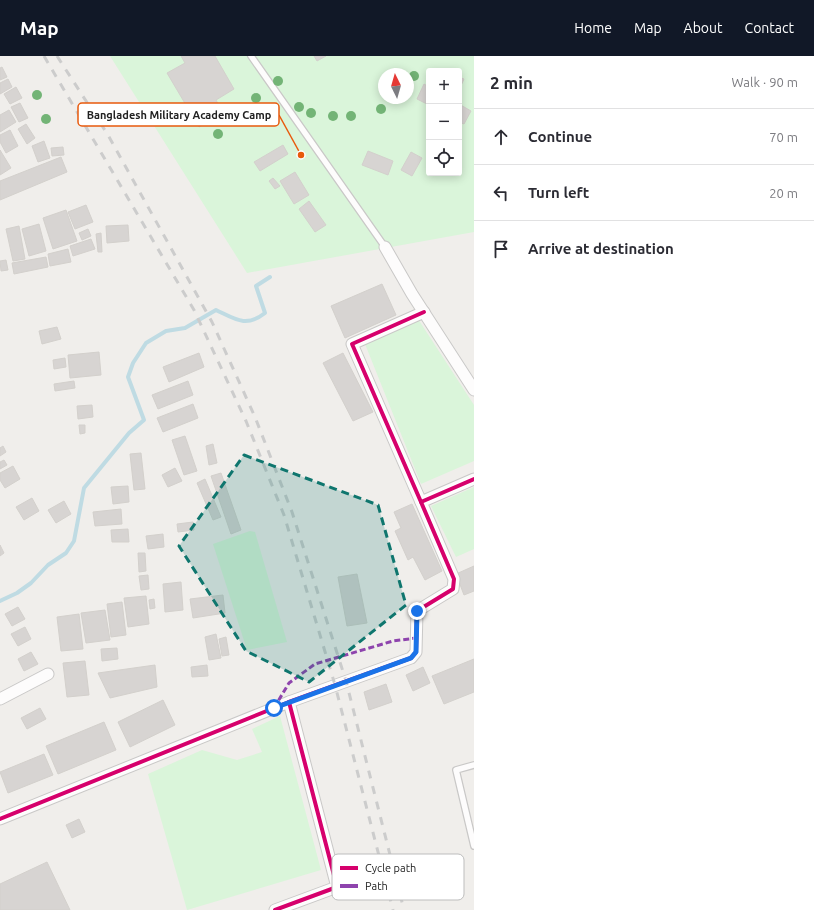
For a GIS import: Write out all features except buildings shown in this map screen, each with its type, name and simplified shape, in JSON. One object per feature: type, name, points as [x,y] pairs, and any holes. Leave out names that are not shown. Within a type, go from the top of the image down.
[{"type":"street","points":[[385,246],[424,312],[474,390]]},
{"type":"street","points":[[0,819],[289,702],[411,658],[416,652],[417,611],[453,589],[454,579],[352,344],[424,312]]},
{"type":"street","points":[[420,502],[474,479]]},
{"type":"street","points":[[0,699],[48,674]]},
{"type":"street","points":[[289,702],[332,868]]},
{"type":"street","points":[[275,910],[332,889]]},
{"type":"lane","points":[[251,56],[385,246]]},
{"type":"lane","points":[[474,765],[456,770],[474,846]]},
{"type":"highlighted area","points":[[244,455],[378,505],[406,605],[309,682],[246,651],[179,546]]},
{"type":"green space","points":[[110,56],[474,56],[474,232],[247,273]]},
{"type":"green space","points":[[418,319],[474,405],[474,461],[421,484],[365,344]]},
{"type":"green space","points":[[474,487],[474,549],[456,557],[431,506]]},
{"type":"green space","points":[[250,531],[255,532],[287,642],[247,650],[213,544]]},
{"type":"green space","points":[[280,716],[321,870],[187,910],[148,774],[202,750],[237,760],[262,752],[252,729]]},
{"type":"waterway","points":[[0,601],[17,593],[31,583],[48,565],[66,553],[74,541],[84,488],[129,433],[144,420],[128,377],[133,363],[146,343],[166,331],[185,328],[216,310],[240,320],[246,321],[258,318],[265,313],[256,286],[270,277]]},
{"type":"railway","points":[[44,56],[194,310],[246,421],[284,515],[335,685],[379,854]]},
{"type":"railway","points":[[57,56],[108,135],[212,322],[255,417],[292,512],[346,681],[390,854]]},
{"type":"railway","points":[[390,900],[393,910]]},
{"type":"railway","points":[[401,900],[404,910]]},
{"type":"marked path","points":[[274,708],[289,683],[315,664],[393,641],[416,638]]},
{"type":"cycle path","points":[[421,502],[352,344],[424,312]]},
{"type":"cycle path","points":[[0,819],[289,702],[411,658],[416,652],[417,611],[453,589],[454,579],[421,502],[474,479]]},
{"type":"cycle path","points":[[289,702],[332,868]]},
{"type":"cycle path","points":[[275,910],[332,889]]},
{"type":"place","name":"Bangladesh Military Academy Camp","points":[[301,155]]},
{"type":"route","points":[[274,708],[411,658],[416,652],[417,611]]}]
